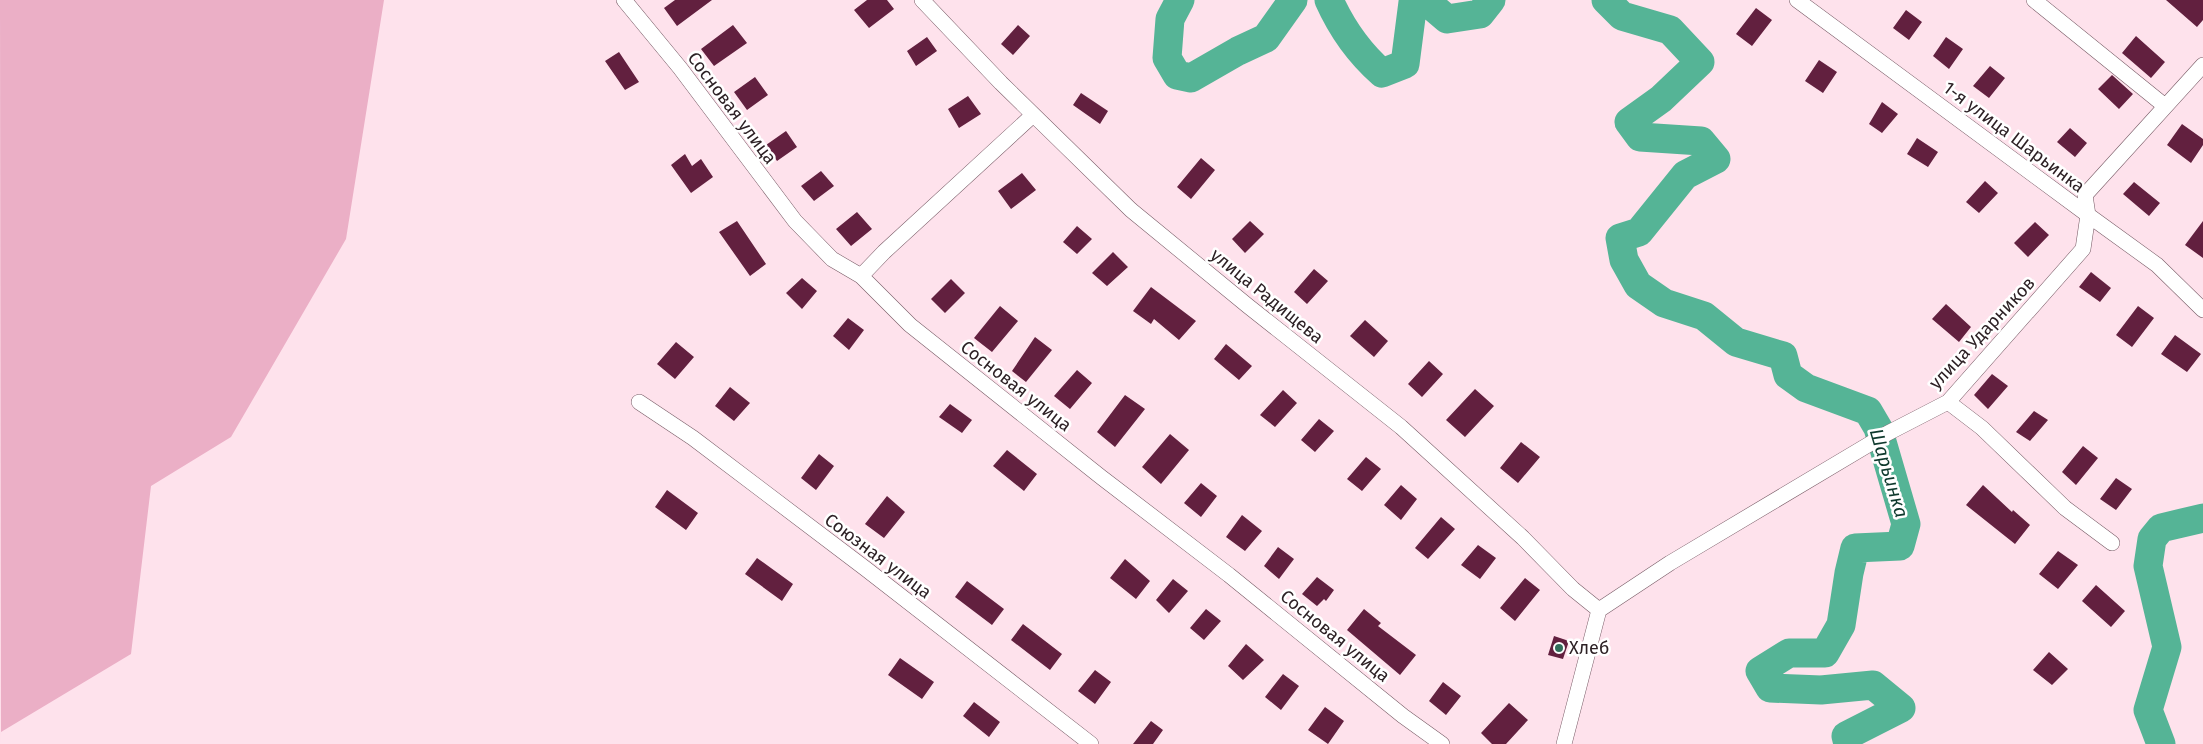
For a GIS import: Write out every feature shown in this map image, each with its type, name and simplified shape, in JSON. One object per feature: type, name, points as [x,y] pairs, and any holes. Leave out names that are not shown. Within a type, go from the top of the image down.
[{"type":"street","name":"Сосновая улица","points":[[624,0],[680,68],[795,221],[832,260],[861,276],[910,325],[1101,477],[1229,575],[1403,716],[1442,744]]},
{"type":"street","name":"улица Радищева","points":[[922,0],[1033,115],[1131,210],[1248,306],[1401,427],[1523,538],[1573,589],[1599,610]]},
{"type":"street","name":"1-я улица Шарьинка","points":[[1797,0],[2157,265],[2203,310]]},
{"type":"street","points":[[2034,0],[2165,106]]},
{"type":"street","name":"улица Ударников","points":[[1599,610],[1670,563],[1888,433],[1948,402],[2083,250],[2088,215],[2085,195],[2203,65]]},
{"type":"street","points":[[861,276],[884,252],[1033,115]]},
{"type":"street","name":"Союзная улица","points":[[639,402],[708,450],[866,569],[1091,744]]},
{"type":"street","points":[[1948,402],[1982,428],[2065,508],[2112,543]]},
{"type":"street","points":[[1564,744],[1599,610]]},
{"type":"shaded area","points":[[0,0],[384,0],[346,239],[231,437],[151,486],[131,654],[1,732],[1,744]]},
{"type":"building","points":[[675,0],[712,0],[677,26],[664,8]]},
{"type":"building","points":[[867,0],[887,0],[894,9],[869,28],[854,10]]},
{"type":"building","points":[[2166,0],[2203,0],[2203,20],[2197,27]]},
{"type":"building","points":[[1756,8],[1772,20],[1752,46],[1736,34]]},
{"type":"building","points":[[1906,10],[1922,22],[1909,40],[1893,28]]},
{"type":"building","points":[[733,25],[747,43],[714,66],[701,49]]},
{"type":"building","points":[[1018,25],[1030,36],[1013,55],[1001,44]]},
{"type":"building","points":[[2136,36],[2165,62],[2151,78],[2122,53]]},
{"type":"building","points":[[927,37],[937,51],[916,66],[907,51]]},
{"type":"building","points":[[1946,37],[1963,49],[1949,69],[1933,56]]},
{"type":"building","points":[[619,52],[639,82],[625,90],[605,61]]},
{"type":"building","points":[[1819,60],[1837,72],[1823,93],[1805,81]]},
{"type":"building","points":[[1990,66],[2005,78],[1989,98],[1973,86]]},
{"type":"building","points":[[2112,75],[2133,94],[2119,109],[2098,89]]},
{"type":"building","points":[[755,77],[768,95],[747,110],[734,92]]},
{"type":"building","points":[[1081,93],[1108,111],[1100,124],[1073,105]]},
{"type":"building","points":[[968,96],[981,114],[959,128],[948,109]]},
{"type":"building","points":[[1882,102],[1898,114],[1882,133],[1869,124]]},
{"type":"building","points":[[2182,124],[2203,139],[2203,145],[2191,163],[2167,145]]},
{"type":"building","points":[[2070,128],[2087,143],[2075,157],[2057,142]]},
{"type":"building","points":[[786,131],[797,147],[777,161],[766,145]]},
{"type":"building","points":[[1917,138],[1938,152],[1928,167],[1907,154]]},
{"type":"building","points":[[685,154],[692,166],[701,159],[713,177],[691,193],[671,165]]},
{"type":"building","points":[[1201,158],[1215,170],[1191,199],[1177,187]]},
{"type":"building","points":[[821,171],[834,186],[814,201],[801,186]]},
{"type":"building","points":[[1022,173],[1036,190],[1011,209],[998,191]]},
{"type":"building","points":[[1985,181],[1998,193],[1979,213],[1966,202]]},
{"type":"building","points":[[2134,182],[2160,203],[2149,216],[2123,194]]},
{"type":"building","points":[[857,212],[872,229],[851,246],[836,229]]},
{"type":"building","points":[[737,221],[766,264],[750,276],[719,232]]},
{"type":"building","points":[[1250,221],[1264,234],[1245,253],[1232,239]]},
{"type":"building","points":[[2203,221],[2203,258],[2185,245]]},
{"type":"building","points":[[2035,222],[2049,235],[2028,257],[2014,243]]},
{"type":"building","points":[[1077,226],[1092,239],[1077,254],[1063,242]]},
{"type":"building","points":[[1113,252],[1128,267],[1107,286],[1092,273]]},
{"type":"building","points":[[1314,269],[1328,281],[1307,304],[1294,292]]},
{"type":"building","points":[[2091,272],[2111,288],[2100,302],[2079,287]]},
{"type":"building","points":[[802,278],[817,291],[802,309],[786,293]]},
{"type":"building","points":[[951,279],[965,293],[945,313],[931,299]]},
{"type":"building","points":[[1151,287],[1196,321],[1179,340],[1154,319],[1151,324],[1133,311]]},
{"type":"building","points":[[1946,304],[1971,327],[1959,342],[1932,319]]},
{"type":"building","points":[[1000,306],[1018,321],[992,352],[974,338]]},
{"type":"building","points":[[2138,306],[2154,318],[2132,347],[2116,335]]},
{"type":"building","points":[[848,318],[864,330],[849,350],[833,336]]},
{"type":"building","points":[[1365,320],[1388,341],[1374,357],[1350,336]]},
{"type":"building","points":[[2175,335],[2201,354],[2187,372],[2161,354]]},
{"type":"building","points":[[1035,337],[1052,350],[1026,382],[1012,371]]},
{"type":"building","points":[[676,342],[694,357],[675,379],[657,364]]},
{"type":"building","points":[[1226,344],[1252,366],[1239,380],[1214,359]]},
{"type":"building","points":[[1429,361],[1443,374],[1422,397],[1408,384]]},
{"type":"building","points":[[1077,370],[1092,383],[1070,409],[1054,396]]},
{"type":"building","points":[[1992,374],[2008,386],[1988,409],[1974,395]]},
{"type":"building","points":[[730,387],[750,403],[734,421],[715,406]]},
{"type":"building","points":[[1475,389],[1494,406],[1465,437],[1446,420]]},
{"type":"building","points":[[1283,390],[1297,403],[1275,427],[1260,415]]},
{"type":"building","points":[[1125,395],[1145,409],[1115,447],[1097,432]]},
{"type":"building","points":[[950,404],[972,420],[962,433],[939,417]]},
{"type":"building","points":[[2034,411],[2048,420],[2030,441],[2016,432]]},
{"type":"building","points":[[1319,419],[1334,431],[1315,452],[1301,440]]},
{"type":"building","points":[[1170,434],[1189,450],[1161,484],[1142,467]]},
{"type":"building","points":[[1521,442],[1540,457],[1518,483],[1500,468]]},
{"type":"building","points":[[2083,446],[2098,458],[2076,485],[2062,472]]},
{"type":"building","points":[[1007,450],[1037,474],[1024,491],[993,466]]},
{"type":"building","points":[[819,454],[834,466],[816,490],[801,478]]},
{"type":"building","points":[[1366,457],[1381,469],[1362,491],[1347,479]]},
{"type":"building","points":[[2116,478],[2132,489],[2116,510],[2100,499]]},
{"type":"building","points":[[1201,483],[1217,496],[1201,517],[1184,503]]},
{"type":"building","points":[[1401,485],[1417,499],[1401,520],[1384,505]]},
{"type":"building","points":[[1983,485],[2012,512],[2013,510],[2030,525],[2015,544],[1966,505]]},
{"type":"building","points":[[667,490],[698,513],[686,530],[655,507]]},
{"type":"building","points":[[887,496],[905,512],[884,538],[865,524]]},
{"type":"building","points":[[1242,515],[1262,531],[1245,551],[1226,537]]},
{"type":"building","points":[[1441,517],[1455,529],[1428,559],[1415,548]]},
{"type":"building","points":[[1478,545],[1496,558],[1480,579],[1461,565]]},
{"type":"building","points":[[1278,547],[1294,559],[1279,579],[1264,566]]},
{"type":"building","points":[[2058,551],[2078,565],[2058,589],[2039,574]]},
{"type":"building","points":[[757,558],[793,584],[782,601],[745,574]]},
{"type":"building","points":[[1125,559],[1150,581],[1136,599],[1110,578]]},
{"type":"building","points":[[1317,577],[1334,590],[1326,601],[1324,599],[1317,606],[1302,594]]},
{"type":"building","points":[[1525,578],[1540,590],[1515,621],[1500,608]]},
{"type":"building","points":[[1173,579],[1188,591],[1169,613],[1156,600]]},
{"type":"building","points":[[967,581],[1004,609],[992,625],[955,597]]},
{"type":"building","points":[[2096,585],[2125,611],[2111,627],[2082,601]]},
{"type":"building","points":[[1206,609],[1221,621],[1204,640],[1190,628]]},
{"type":"building","points":[[1364,609],[1381,623],[1378,626],[1416,655],[1400,675],[1347,630]]},
{"type":"building","points":[[1023,624],[1062,654],[1050,670],[1011,640]]},
{"type":"building","name":"Хлеб","points":[[1554,636],[1569,641],[1563,659],[1548,655]]},
{"type":"building","points":[[1246,644],[1264,660],[1243,680],[1228,666]]},
{"type":"building","points":[[2049,652],[2068,669],[2052,685],[2033,670]]},
{"type":"building","points":[[900,658],[934,682],[922,699],[888,675]]},
{"type":"building","points":[[1095,670],[1111,682],[1095,704],[1078,691]]},
{"type":"building","points":[[1283,674],[1299,686],[1281,710],[1265,697]]},
{"type":"building","points":[[1443,682],[1461,696],[1446,715],[1429,701]]},
{"type":"building","points":[[974,702],[1000,722],[989,737],[963,716]]},
{"type":"building","points":[[1509,703],[1528,720],[1506,744],[1492,744],[1481,733]]},
{"type":"building","points":[[1325,707],[1344,721],[1328,744],[1308,730]]},
{"type":"building","points":[[1151,721],[1163,730],[1153,744],[1133,744]]},
{"type":"waterway","name":"Шарьинка","points":[[1180,0],[1170,19],[1167,58],[1177,75],[1191,78],[1238,51],[1266,38],[1293,0]]},
{"type":"waterway","name":"Шарьинка","points":[[1329,0],[1351,40],[1382,73],[1405,64],[1413,2],[1427,2],[1447,19],[1480,14],[1491,0]]},
{"type":"waterway","name":"Шарьинка","points":[[1606,0],[1622,16],[1670,30],[1700,62],[1661,99],[1629,122],[1640,137],[1701,141],[1716,159],[1685,175],[1639,232],[1620,238],[1624,260],[1638,285],[1664,303],[1704,316],[1736,342],[1783,356],[1788,375],[1806,388],[1868,411],[1878,428],[1906,524],[1900,546],[1855,548],[1841,625],[1825,653],[1789,653],[1760,671],[1770,688],[1821,690],[1873,685],[1901,708],[1846,736],[1848,744]]},
{"type":"waterway","name":"Шарьинка","points":[[2161,744],[2148,710],[2167,647],[2148,566],[2152,539],[2161,528],[2203,518]]},
{"type":"place","name":"Хлеб","points":[[1559,648]]}]
